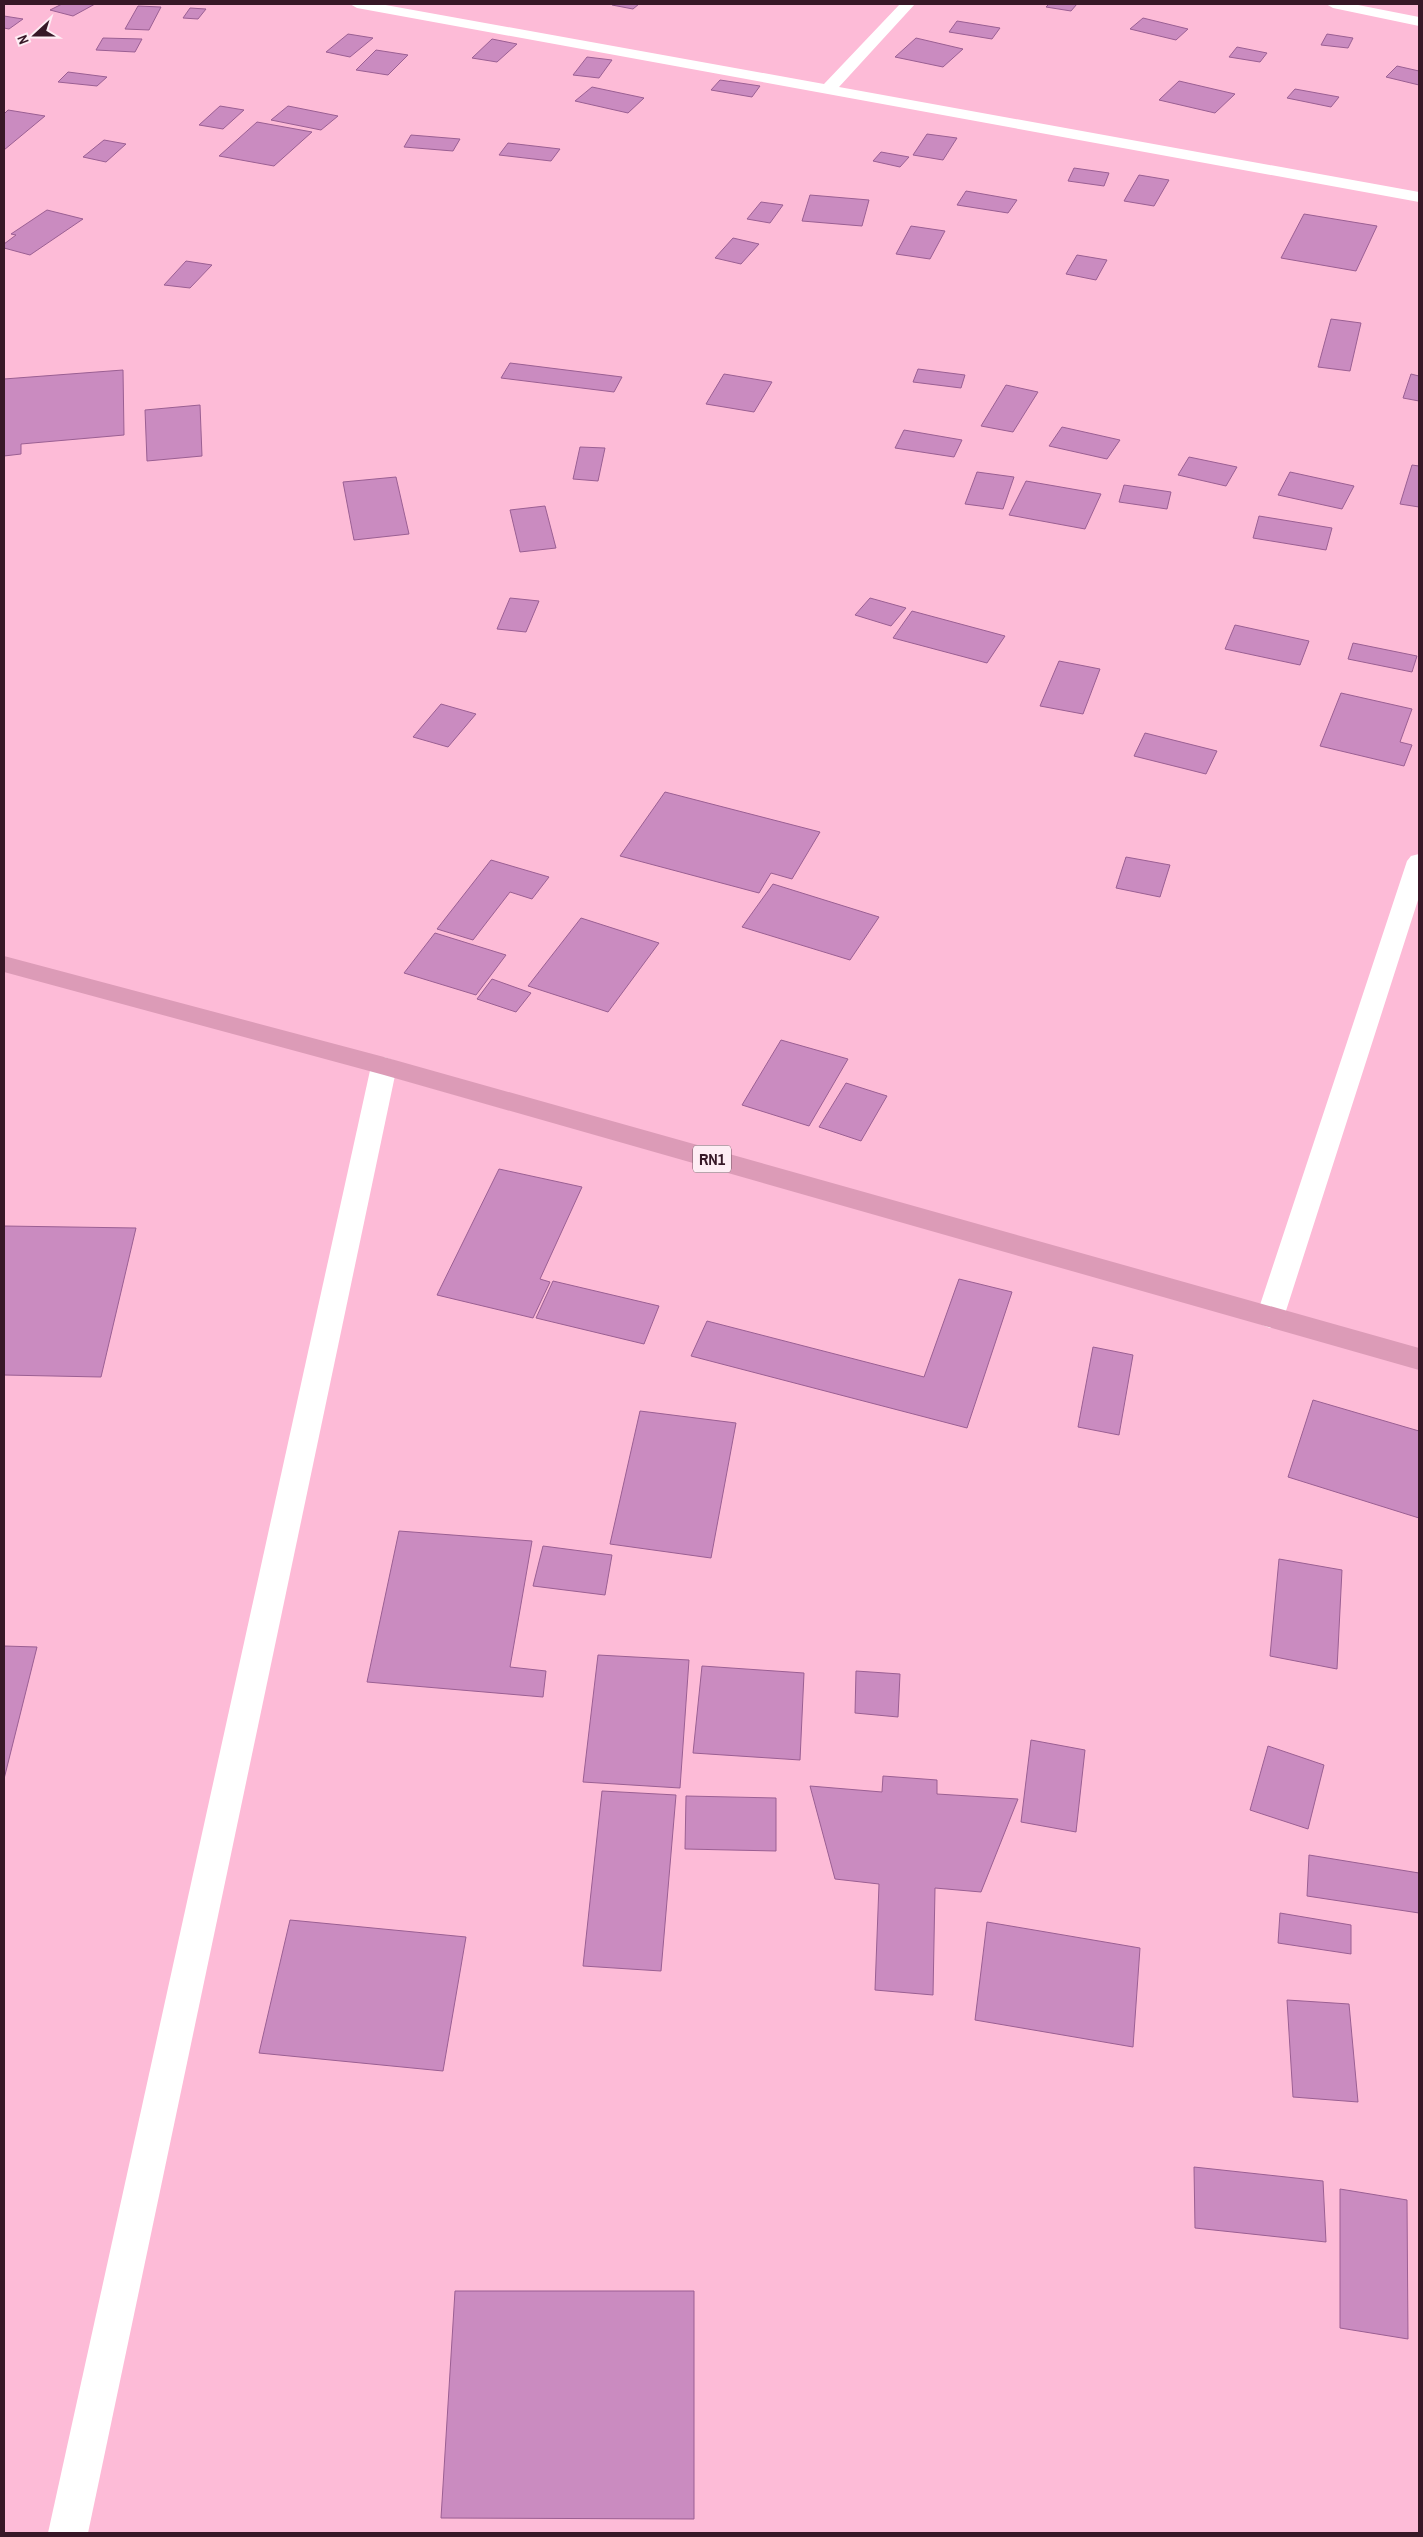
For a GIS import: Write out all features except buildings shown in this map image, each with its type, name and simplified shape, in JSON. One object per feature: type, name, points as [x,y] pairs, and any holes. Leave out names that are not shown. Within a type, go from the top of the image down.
[{"type":"highway","name":"RN1","points":[[4,964],[384,1066],[1419,1359]]},
{"type":"street","points":[[357,4],[829,88],[1419,197]]},
{"type":"street","points":[[829,88],[908,4]]},
{"type":"street","points":[[1333,4],[1419,22]]},
{"type":"street","points":[[1270,1317],[1413,900],[1419,861]]},
{"type":"street","points":[[68,2533],[384,1066]]}]
